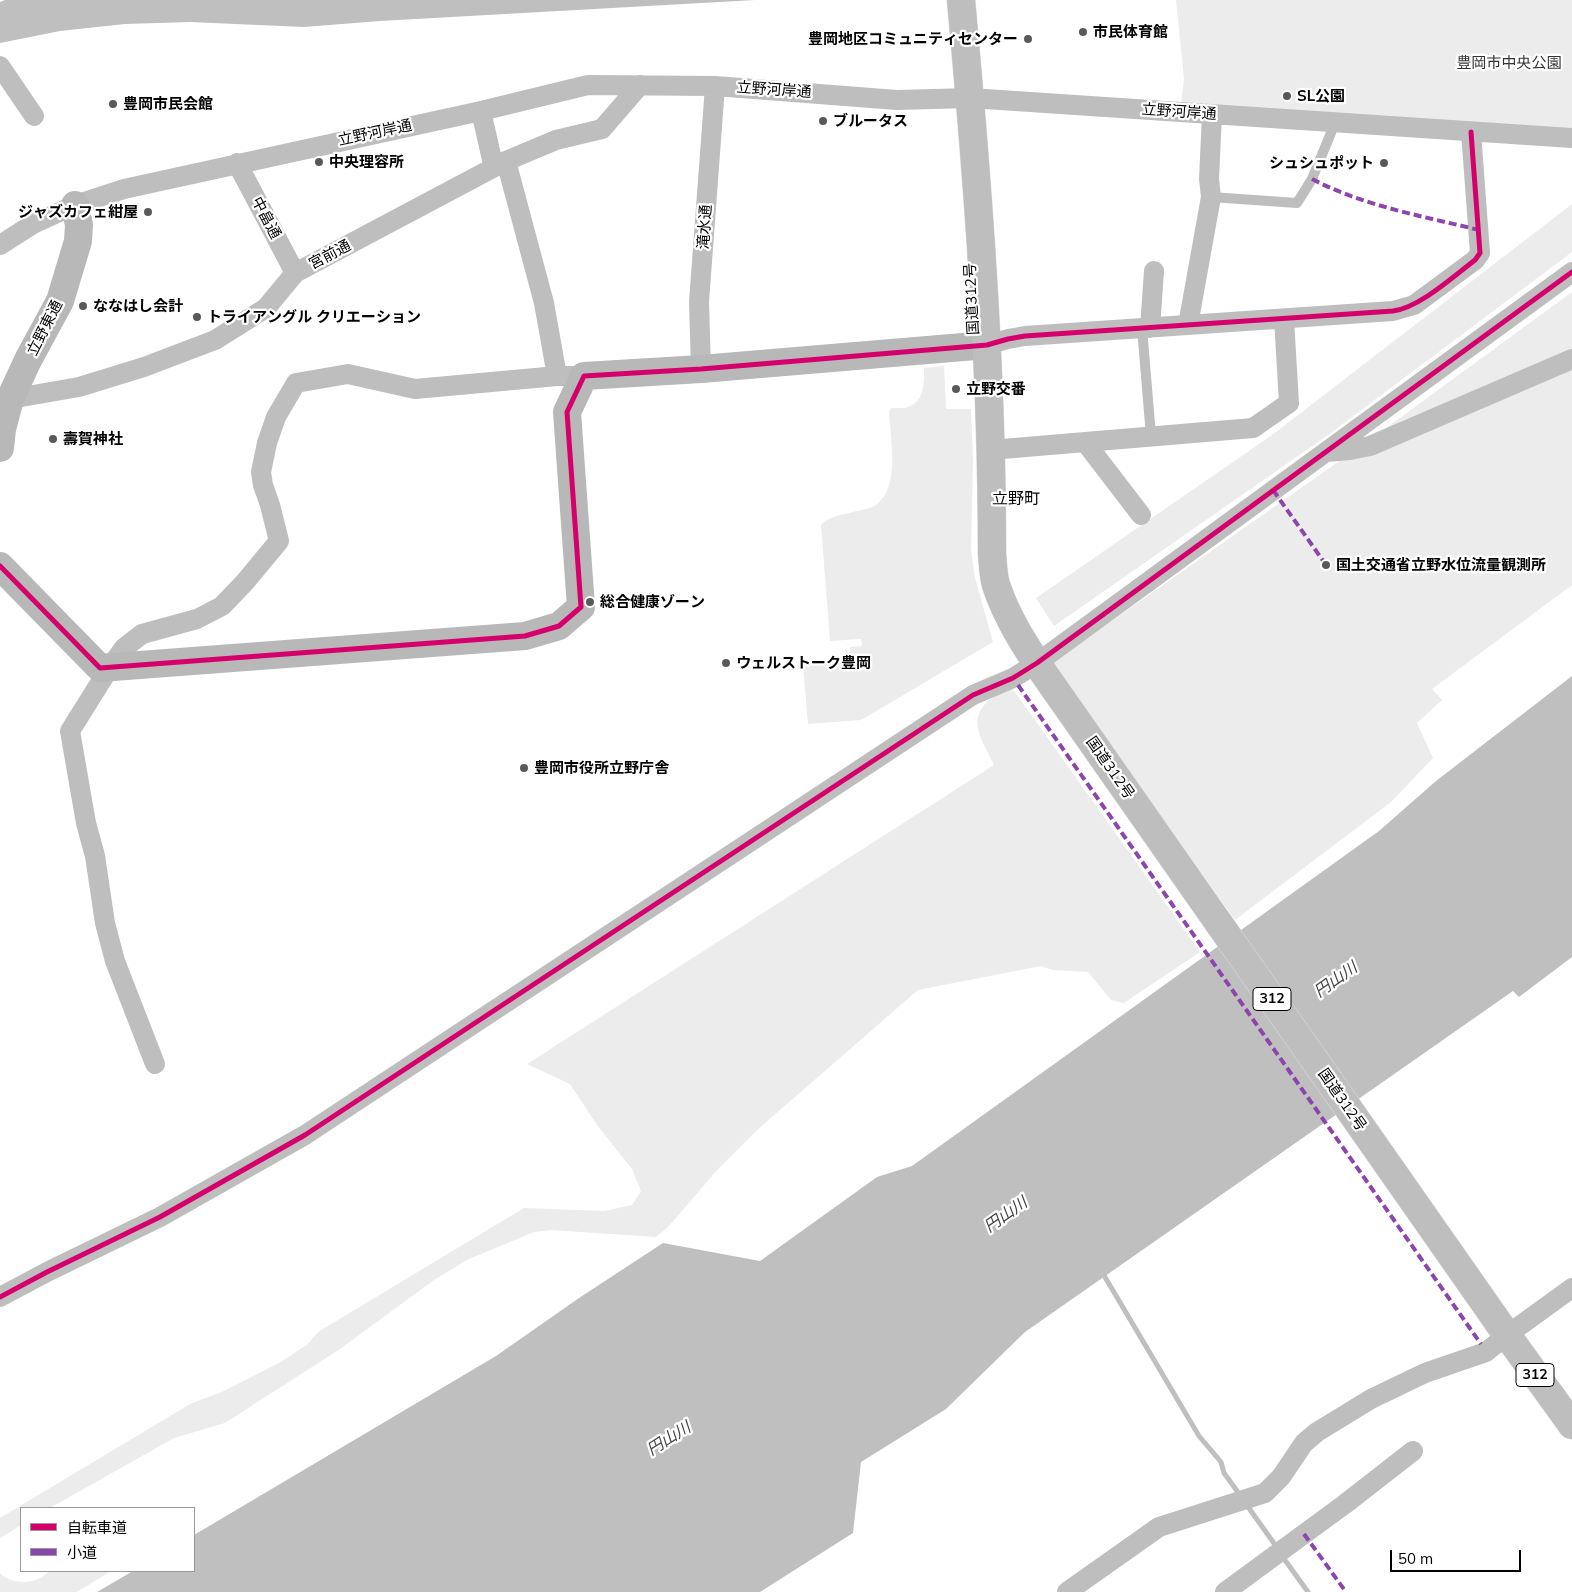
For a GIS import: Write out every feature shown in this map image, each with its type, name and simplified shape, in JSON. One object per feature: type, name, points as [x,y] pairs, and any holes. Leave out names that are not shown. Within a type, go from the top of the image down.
[{"type":"highway","name":"国道312号","points":[[961,0],[981,225],[987,345],[992,554],[995,583],[1006,611],[1018,635],[1041,669],[1572,1425]]},
{"type":"street","points":[[0,66],[34,116]]},
{"type":"street","name":"立野河岸通","points":[[0,245],[33,224],[75,205],[124,188],[482,111],[588,85],[715,86],[897,100],[970,98],[1572,138]]},
{"type":"street","name":"宮前通","points":[[10,399],[79,387],[144,367],[215,340],[266,308],[295,274],[506,161],[556,140],[602,129],[640,85]]},
{"type":"street","name":"滝水通","points":[[701,369],[699,302],[715,86]]},
{"type":"street","points":[[482,111],[493,164],[506,161],[544,303],[557,376]]},
{"type":"street","points":[[1188,325],[1211,197],[1208,179],[1212,114]]},
{"type":"street","points":[[155,1064],[115,961],[107,932],[95,856],[86,823],[70,731],[124,648],[142,634],[197,619],[222,606],[279,542],[261,472],[267,443],[276,417],[296,383],[348,374],[415,389],[557,376],[701,369],[987,345],[1025,336],[1393,312],[1409,308],[1478,258],[1481,247],[1471,132]]},
{"type":"street","name":"中畠通","points":[[237,163],[295,274]]},
{"type":"street","name":"立野東通","points":[[0,448],[2,429],[10,399],[28,360],[60,301],[78,241],[79,225],[75,205]]},
{"type":"street","points":[[1146,328],[1154,272]]},
{"type":"street","points":[[0,1297],[160,1217],[305,1135],[973,695],[1013,678],[1041,669],[1326,452],[1572,272]]},
{"type":"street","points":[[990,450],[1253,428],[1289,403],[1284,319]]},
{"type":"street","points":[[1326,452],[1370,446],[1572,359]]},
{"type":"street","points":[[0,566],[100,668],[525,636],[559,626],[581,607],[567,412],[584,376]]},
{"type":"street","points":[[1085,442],[1141,515]]},
{"type":"street","points":[[1067,1592],[1159,1527],[1265,1492],[1281,1477],[1304,1443],[1317,1432],[1371,1398],[1425,1374],[1486,1352],[1503,1329],[1572,1288]]},
{"type":"street","points":[[1225,1592],[1345,1504],[1413,1451]]},
{"type":"lane","points":[[1211,197],[1297,202],[1312,178],[1335,123]]},
{"type":"lane","points":[[1146,328],[1152,436]]},
{"type":"green space","name":"豊岡市中央公園","points":[[1176,0],[1572,0],[1572,130],[1181,104],[1184,79]]},
{"type":"green space","points":[[1572,204],[1572,252],[1328,435],[1054,626],[1036,598],[1272,435]]},
{"type":"green space","points":[[1572,292],[1572,585],[1432,689],[1442,700],[1417,723],[1433,758],[1391,802],[1235,920],[1052,663],[1382,431]]},
{"type":"green space","points":[[944,366],[946,409],[971,409],[973,460],[971,550],[975,578],[993,642],[861,720],[808,724],[803,666],[851,662],[850,647],[862,646],[861,639],[830,641],[821,525],[840,515],[874,506],[884,497],[889,486],[892,461],[889,411],[891,408],[911,406],[920,398],[924,380],[924,368]]},
{"type":"green space","points":[[1010,685],[1200,952],[1124,1003],[1111,1000],[1088,972],[1053,970],[1041,966],[918,990],[757,1130],[719,1168],[668,1227],[656,1237],[551,1230],[534,1232],[469,1259],[434,1280],[340,1349],[225,1423],[174,1438],[52,1507],[20,1507],[20,1526],[0,1538],[0,1518],[192,1403],[222,1392],[277,1364],[307,1345],[318,1332],[524,1208],[604,1211],[632,1205],[641,1191],[632,1169],[597,1125],[570,1084],[527,1064],[994,765],[980,735],[978,719],[980,711],[994,696]]},
{"type":"green space","points":[[48,1572],[109,1572],[77,1592],[0,1592],[0,1573],[16,1581],[26,1582],[38,1579]]},
{"type":"water","points":[[5,0],[755,0],[304,27],[190,22],[125,24],[60,31],[0,43],[0,2]]},
{"type":"water","name":"円山川","points":[[1572,676],[1572,957],[1519,997],[1513,991],[1025,1332],[946,1409],[861,1462],[853,1533],[760,1592],[97,1592],[131,1572],[195,1572],[195,1534],[496,1356],[579,1298],[663,1243],[760,1261],[877,1177],[912,1166],[1379,831],[1436,781]]},
{"type":"waterway","points":[[1102,1272],[1199,1436],[1221,1462],[1224,1473],[1240,1495]]},
{"type":"waterway","points":[[1246,1504],[1278,1549]]},
{"type":"waterway","points":[[1282,1556],[1308,1592]]},
{"type":"marked path","points":[[1312,179],[1373,203],[1479,230]]},
{"type":"marked path","points":[[1273,490],[1324,562]]},
{"type":"marked path","points":[[1018,685],[1481,1344]]},
{"type":"marked path","points":[[1304,1534],[1346,1592]]},
{"type":"cycle path","points":[[0,566],[100,668],[525,636],[559,626],[581,607],[567,412],[584,376],[701,369],[987,345],[1025,336],[1403,309],[1425,298],[1475,260],[1480,253],[1471,132]]},
{"type":"cycle path","points":[[0,1297],[160,1217],[305,1135],[973,695],[1013,678],[1037,663],[1572,272]]},
{"type":"place","name":"市民体育館","points":[[1083,32]]},
{"type":"place","name":"豊岡地区コミュニティセンター","points":[[1028,39]]},
{"type":"place","name":"SL公園","points":[[1287,96]]},
{"type":"place","name":"豊岡市民会館","points":[[113,104]]},
{"type":"place","name":"ブルータス","points":[[823,121]]},
{"type":"place","name":"中央理容所","points":[[319,162]]},
{"type":"place","name":"シュシュポット","points":[[1384,163]]},
{"type":"place","name":"ジャズカフェ紺屋","points":[[148,212]]},
{"type":"place","name":"ななはし会計","points":[[83,306]]},
{"type":"place","name":"トライアングル クリエーション","points":[[197,317]]},
{"type":"place","name":"立野交番","points":[[956,389]]},
{"type":"place","name":"壽賀神社","points":[[53,439]]},
{"type":"place","name":"国土交通省立野水位流量観測所","points":[[1326,565]]},
{"type":"place","name":"総合健康ゾーン","points":[[590,602]]},
{"type":"place","name":"ウェルストーク豊岡","points":[[726,663]]},
{"type":"place","name":"豊岡市役所立野庁舎","points":[[524,768]]},
{"type":"district","name":"立野町","points":[[1016,499]]}]
